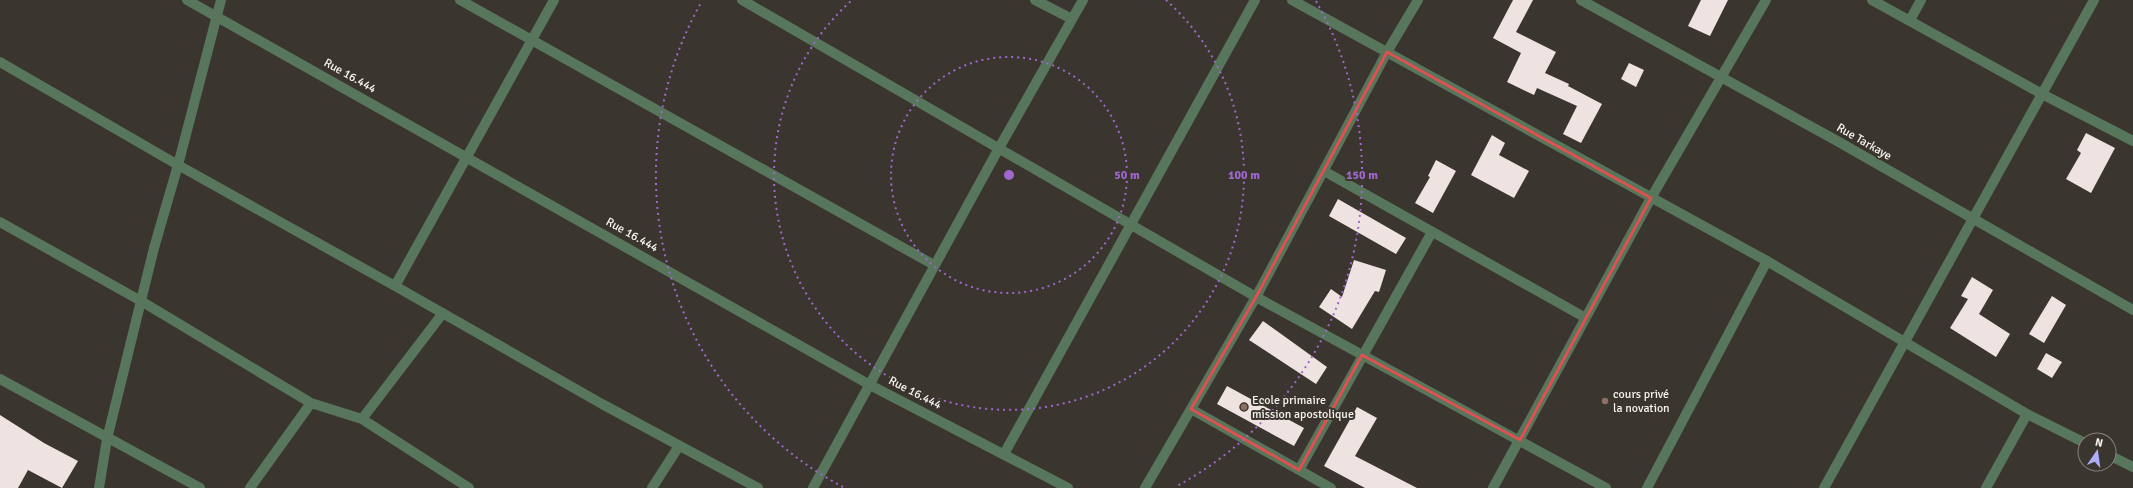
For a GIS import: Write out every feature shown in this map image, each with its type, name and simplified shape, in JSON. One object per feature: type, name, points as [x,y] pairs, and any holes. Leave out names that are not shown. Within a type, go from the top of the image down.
[{"type":"street","name":"Rue 16.444","points":[[187,0],[870,385],[1068,488]]},
{"type":"street","points":[[99,488],[107,438],[154,248],[178,165],[221,0]]},
{"type":"street","points":[[460,0],[934,265]]},
{"type":"street","points":[[395,286],[554,0]]},
{"type":"street","points":[[742,0],[1256,297],[1606,488]]},
{"type":"street","points":[[1035,0],[1072,19]]},
{"type":"street","points":[[813,488],[934,265],[1083,0]]},
{"type":"street","points":[[1004,454],[1255,0]]},
{"type":"street","points":[[1292,0],[1767,261],[2027,414],[2077,439]]},
{"type":"street","points":[[1145,488],[1256,297],[1387,52],[1418,0]]},
{"type":"street","name":"Rue Tarkaye","points":[[1581,0],[1721,77],[2133,310]]},
{"type":"street","points":[[1493,488],[1520,440],[1584,317],[1766,0]]},
{"type":"street","points":[[1872,0],[2042,94],[2133,141]]},
{"type":"street","points":[[1910,20],[1921,0]]},
{"type":"street","points":[[1824,488],[2094,0]]},
{"type":"street","points":[[0,62],[178,165],[602,404],[758,488]]},
{"type":"street","points":[[1324,171],[1584,317]]},
{"type":"street","points":[[0,222],[141,301],[311,403],[362,419],[469,488]]},
{"type":"street","points":[[1299,470],[1432,232]]},
{"type":"street","points":[[1647,488],[1767,261]]},
{"type":"street","points":[[362,419],[443,313]]},
{"type":"street","points":[[0,379],[200,488]]},
{"type":"street","points":[[250,488],[311,403]]},
{"type":"street","points":[[1191,409],[1331,488]]},
{"type":"street","points":[[1986,488],[2027,414]]},
{"type":"street","points":[[652,488],[679,446]]},
{"type":"street","points":[[2117,459],[2133,467]]},
{"type":"highlighted area","points":[[1387,52],[1651,198],[1520,440],[1362,355],[1299,470],[1191,409],[1256,297]]},
{"type":"building","points":[[1513,0],[1533,0],[1516,32],[1556,52],[1545,73],[1569,84],[1568,86],[1602,104],[1581,143],[1563,134],[1577,106],[1537,88],[1534,95],[1507,82],[1521,53],[1493,38]]},
{"type":"building","points":[[1701,0],[1728,0],[1710,36],[1688,26]]},
{"type":"building","points":[[1629,63],[1644,70],[1636,87],[1621,79]]},
{"type":"building","points":[[2086,133],[2115,148],[2091,193],[2066,179],[2081,153],[2077,150]]},
{"type":"building","points":[[1492,135],[1505,143],[1499,155],[1529,171],[1514,198],[1471,175]]},
{"type":"building","points":[[1436,160],[1456,171],[1433,213],[1415,203],[1430,177],[1428,176]]},
{"type":"building","points":[[1338,199],[1406,238],[1396,254],[1329,216]]},
{"type":"building","points":[[1354,260],[1386,270],[1379,292],[1375,291],[1352,329],[1319,307],[1331,289],[1342,297]]},
{"type":"building","points":[[1972,277],[1993,290],[1979,314],[2010,334],[1996,357],[1950,328],[1968,299],[1961,296]]},
{"type":"building","points":[[2052,296],[2066,305],[2044,343],[2029,334]]},
{"type":"building","points":[[1263,321],[1327,367],[1316,384],[1249,340]]},
{"type":"building","points":[[2046,353],[2062,362],[2052,378],[2037,369]]},
{"type":"building","points":[[1227,386],[1304,428],[1294,446],[1217,404]]},
{"type":"building","points":[[1357,407],[1377,418],[1355,456],[1417,488],[1365,488],[1324,466]]},
{"type":"building","points":[[0,415],[44,443],[78,461],[62,488],[28,470],[18,488],[0,488]]},
{"type":"place","name":"cours privé la novation","points":[[1605,401]]},
{"type":"place","name":"Ecole primaire mission apostolique","points":[[1244,407]]}]
